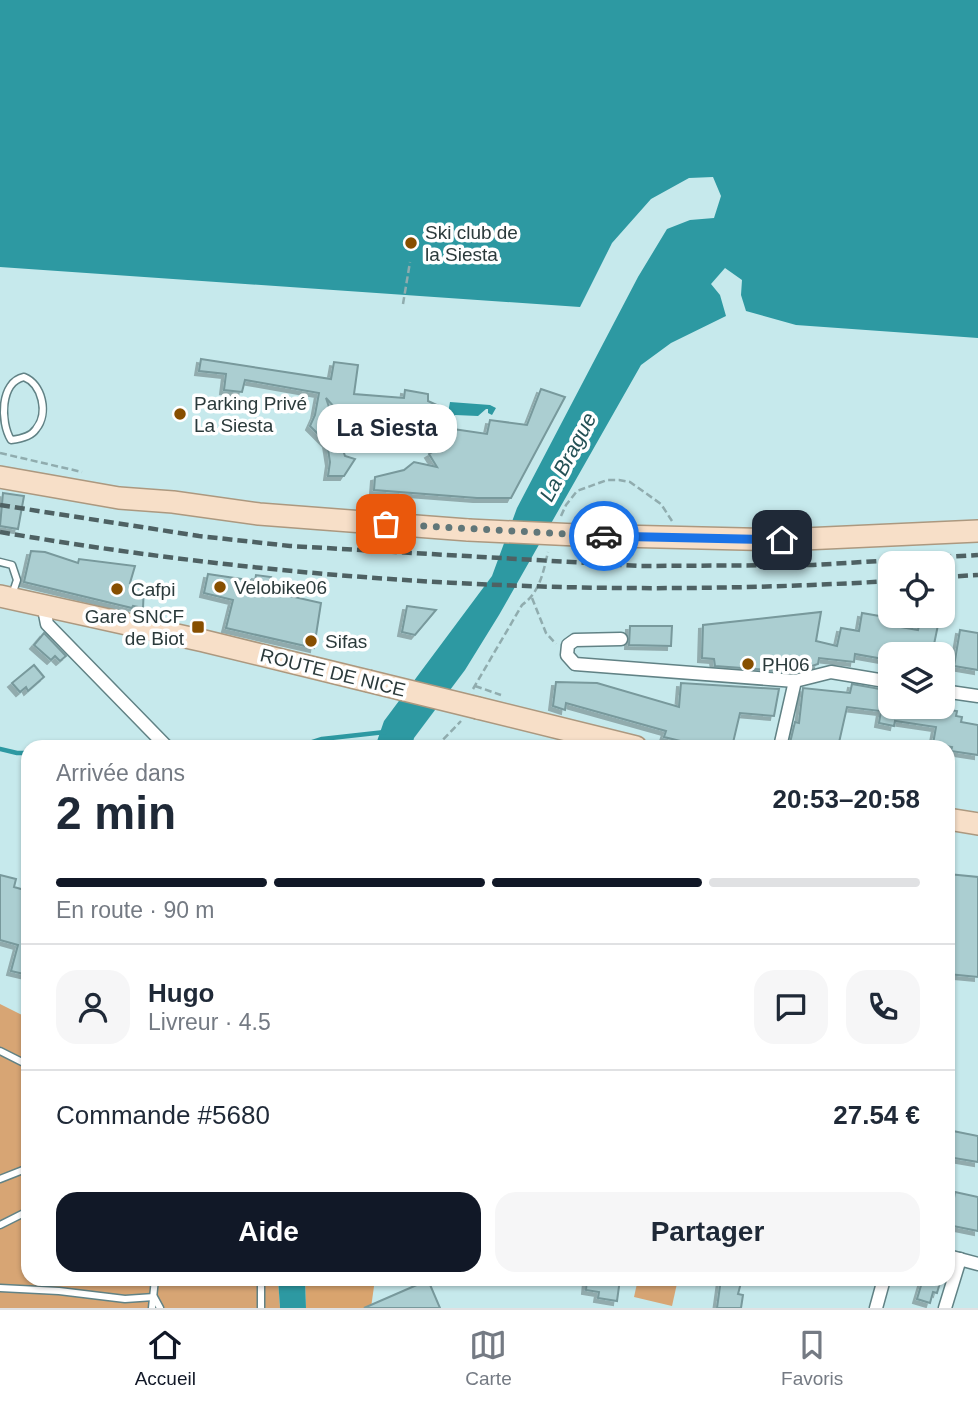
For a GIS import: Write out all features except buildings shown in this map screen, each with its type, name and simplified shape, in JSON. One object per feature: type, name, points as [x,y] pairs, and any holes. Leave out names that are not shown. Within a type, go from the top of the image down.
[{"type":"main road","points":[[0,462],[38,473],[121,487],[173,502]]},
{"type":"main road","points":[[0,477],[119,498],[173,502],[303,519],[468,530],[782,540],[978,531]]},
{"type":"main road","name":"ROUTE DE NICE","points":[[17,596],[608,740]]},
{"type":"main road","points":[[955,820],[978,824]]},
{"type":"street","points":[[17,596],[160,740]]},
{"type":"street","points":[[621,639],[575,640],[568,645],[566,652],[575,664],[795,681],[831,672],[878,680]]},
{"type":"street","points":[[782,740],[795,681]]},
{"type":"street","points":[[955,693],[978,696]]},
{"type":"street","points":[[955,1258],[978,1264]]},
{"type":"street","points":[[876,1308],[882,1286]]},
{"type":"street","points":[[945,1308],[949,1286]]},
{"type":"lane","points":[[24,367],[24,377]]},
{"type":"lane","points":[[24,377],[33,381],[39,390],[43,414],[36,430],[22,439],[11,440],[4,431],[0,415],[2,403],[6,387],[13,379],[24,377]]},
{"type":"lane","points":[[0,562],[12,565],[17,580],[17,596]]},
{"type":"lane","points":[[0,1051],[21,1062]]},
{"type":"lane","points":[[0,1179],[21,1171]]},
{"type":"lane","points":[[0,1225],[21,1213]]},
{"type":"lane","points":[[152,1308],[155,1286]]},
{"type":"lane","points":[[261,1286],[261,1308]]},
{"type":"lane","points":[[0,1288],[59,1291],[125,1299],[154,1297]]},
{"type":"lane","points":[[154,1297],[160,1308]]},
{"type":"path","points":[[402,304],[410,262]]},
{"type":"path","points":[[566,505],[577,491],[593,484],[619,480],[630,482],[661,505],[669,515],[674,527],[673,538]]},
{"type":"path","points":[[442,740],[471,706],[522,605],[532,598],[546,633],[566,652]]},
{"type":"shaded area","points":[[0,1004],[21,1014],[21,1286],[278,1286],[280,1308],[0,1308]]},
{"type":"shaded area","points":[[305,1286],[374,1286],[371,1308],[306,1308]]},
{"type":"shaded area","points":[[636,1286],[676,1286],[672,1306],[634,1297]]},
{"type":"water","name":"La Brague","points":[[0,0],[978,0],[978,338],[796,325],[746,311],[741,295],[742,280],[725,268],[711,284],[720,295],[726,316],[671,343],[641,365],[499,615],[465,670],[414,740],[377,740],[384,721],[492,576],[517,508],[638,277],[667,229],[690,220],[714,218],[721,196],[713,177],[689,178],[651,199],[612,243],[580,307],[0,267]]},
{"type":"water","points":[[450,402],[490,405],[496,408],[492,415],[486,409],[478,416],[455,415],[451,423],[445,425],[443,419],[447,418]]},
{"type":"water","points":[[278,1286],[305,1286],[306,1308],[280,1308]]},
{"type":"waterway","points":[[319,740],[385,732]]},
{"type":"waterway","points":[[0,749],[21,753]]},
{"type":"railway","points":[[0,505],[199,536],[290,546],[641,566],[813,565],[978,555]]},
{"type":"railway","points":[[0,532],[222,564],[444,582],[666,588],[878,582]]},
{"type":"railway","points":[[955,576],[978,575]]},
{"type":"way so far","points":[[386,524],[604,536]]},
{"type":"place","name":"Ski club de la Siesta","points":[[411,243]]},
{"type":"place","name":"Parking Privé La Siesta","points":[[180,414]]},
{"type":"place","name":"La Siesta","points":[[386,524]]},
{"type":"place","name":"Velobike06","points":[[220,587]]},
{"type":"place","name":"Cafpi","points":[[117,589]]},
{"type":"place","name":"Gare SNCF de Biot","points":[[198,627]]},
{"type":"place","name":"Sifas","points":[[311,641]]},
{"type":"place","name":"PH06","points":[[748,664]]},
{"type":"route","points":[[604,536],[782,540]]}]
